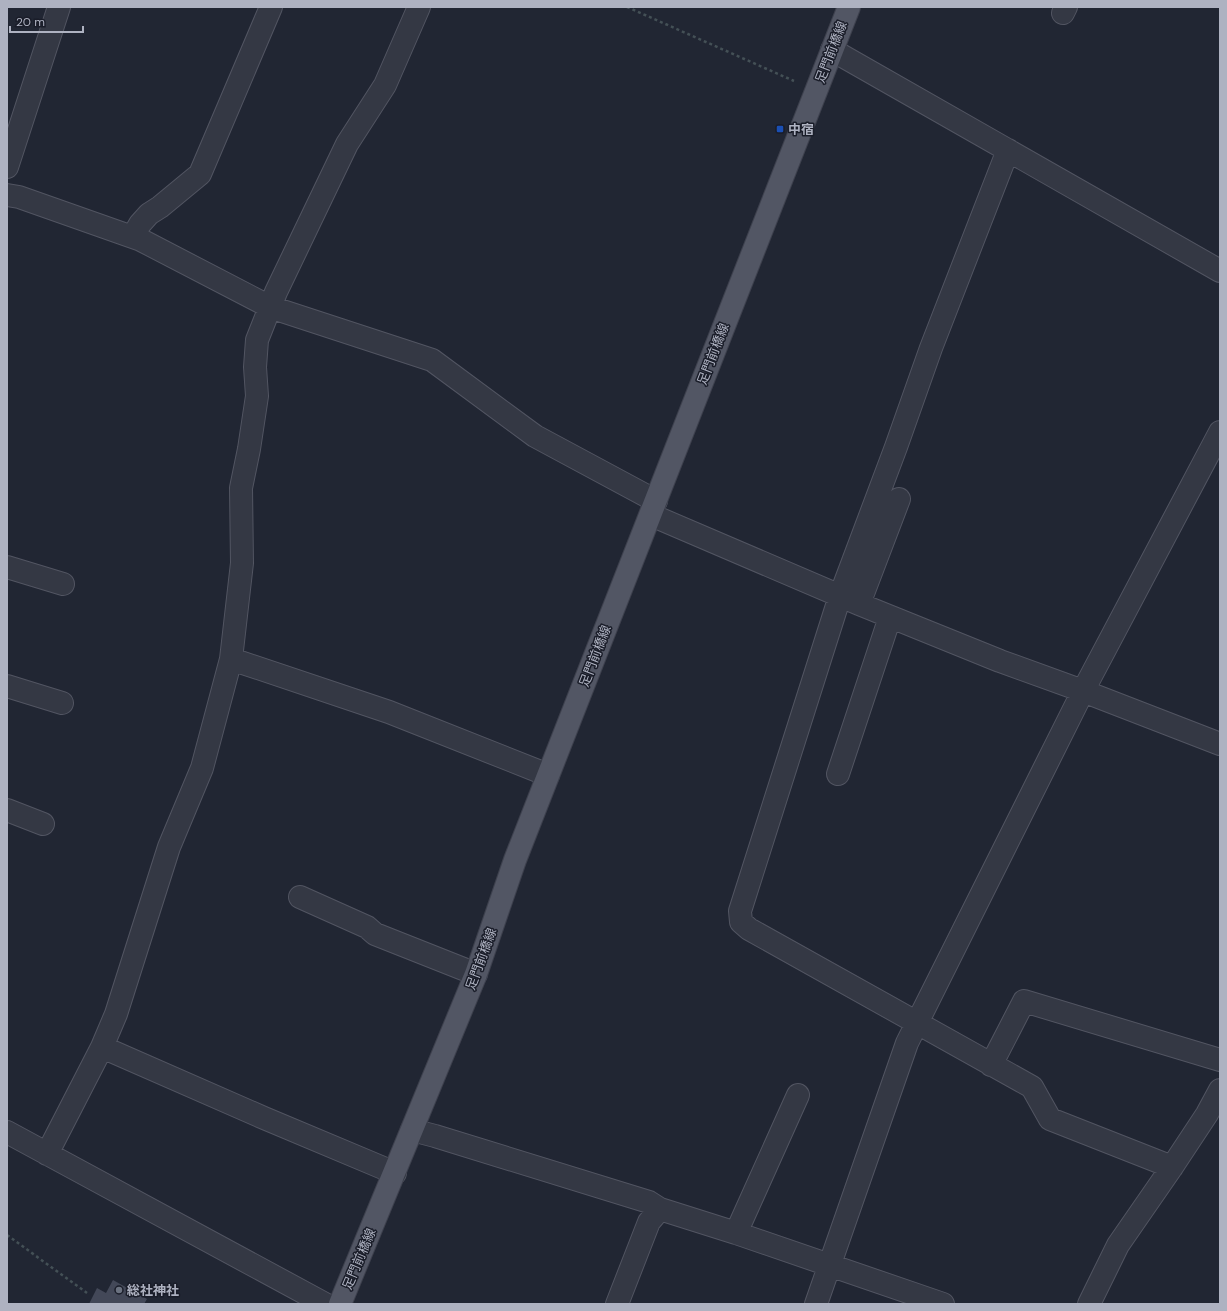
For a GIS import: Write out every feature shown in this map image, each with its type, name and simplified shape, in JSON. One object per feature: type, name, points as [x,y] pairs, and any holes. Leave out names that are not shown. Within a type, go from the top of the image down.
[{"type":"main road","name":"足門前橋線","points":[[340,1304],[476,974],[515,860],[849,7]]},
{"type":"street","points":[[7,166],[59,7]]},
{"type":"street","points":[[133,236],[140,224],[149,214],[165,203],[200,174],[271,7]]},
{"type":"street","points":[[47,1154],[102,1047],[116,1014],[169,847],[202,768],[231,659],[242,563],[241,488],[257,396],[255,367],[257,340],[276,292],[344,151],[385,85],[419,7]]},
{"type":"street","points":[[832,50],[1220,270]]},
{"type":"street","points":[[1008,150],[931,348],[893,455],[849,600],[740,911],[740,922],[749,930],[1032,1087],[1050,1119],[1172,1167]]},
{"type":"street","points":[[7,195],[19,197],[133,236],[270,307],[432,360],[535,436],[653,508],[849,600],[1000,661],[1083,691],[1220,744]]},
{"type":"street","points":[[816,1304],[907,1043],[1083,691],[1220,432]]},
{"type":"street","points":[[849,600],[899,499]]},
{"type":"street","points":[[7,567],[63,584]]},
{"type":"street","points":[[838,774],[890,617]]},
{"type":"street","points":[[231,659],[389,712],[548,775]]},
{"type":"street","points":[[7,686],[62,703]]},
{"type":"street","points":[[7,810],[43,824]]},
{"type":"street","points":[[300,897],[367,926],[375,934],[476,974]]},
{"type":"street","points":[[991,1065],[1024,1001],[1220,1060]]},
{"type":"street","points":[[102,1047],[395,1173]]},
{"type":"street","points":[[1089,1304],[1118,1245],[1207,1114],[1220,1090]]},
{"type":"street","points":[[736,1233],[798,1095]]},
{"type":"street","points":[[412,1130],[649,1202],[660,1210],[736,1233],[943,1304]]},
{"type":"street","points":[[7,1132],[325,1304]]},
{"type":"street","points":[[617,1304],[649,1222],[660,1210]]},
{"type":"path","points":[[627,7],[817,91]]},
{"type":"path","points":[[7,1235],[87,1294]]},
{"type":"building","name":"総社神社","points":[[113,1280],[147,1299],[144,1304],[89,1304],[97,1288],[106,1293]]},
{"type":"place","name":"中宿","points":[[780,129]]},
{"type":"place","name":"総社神社","points":[[119,1290]]}]
